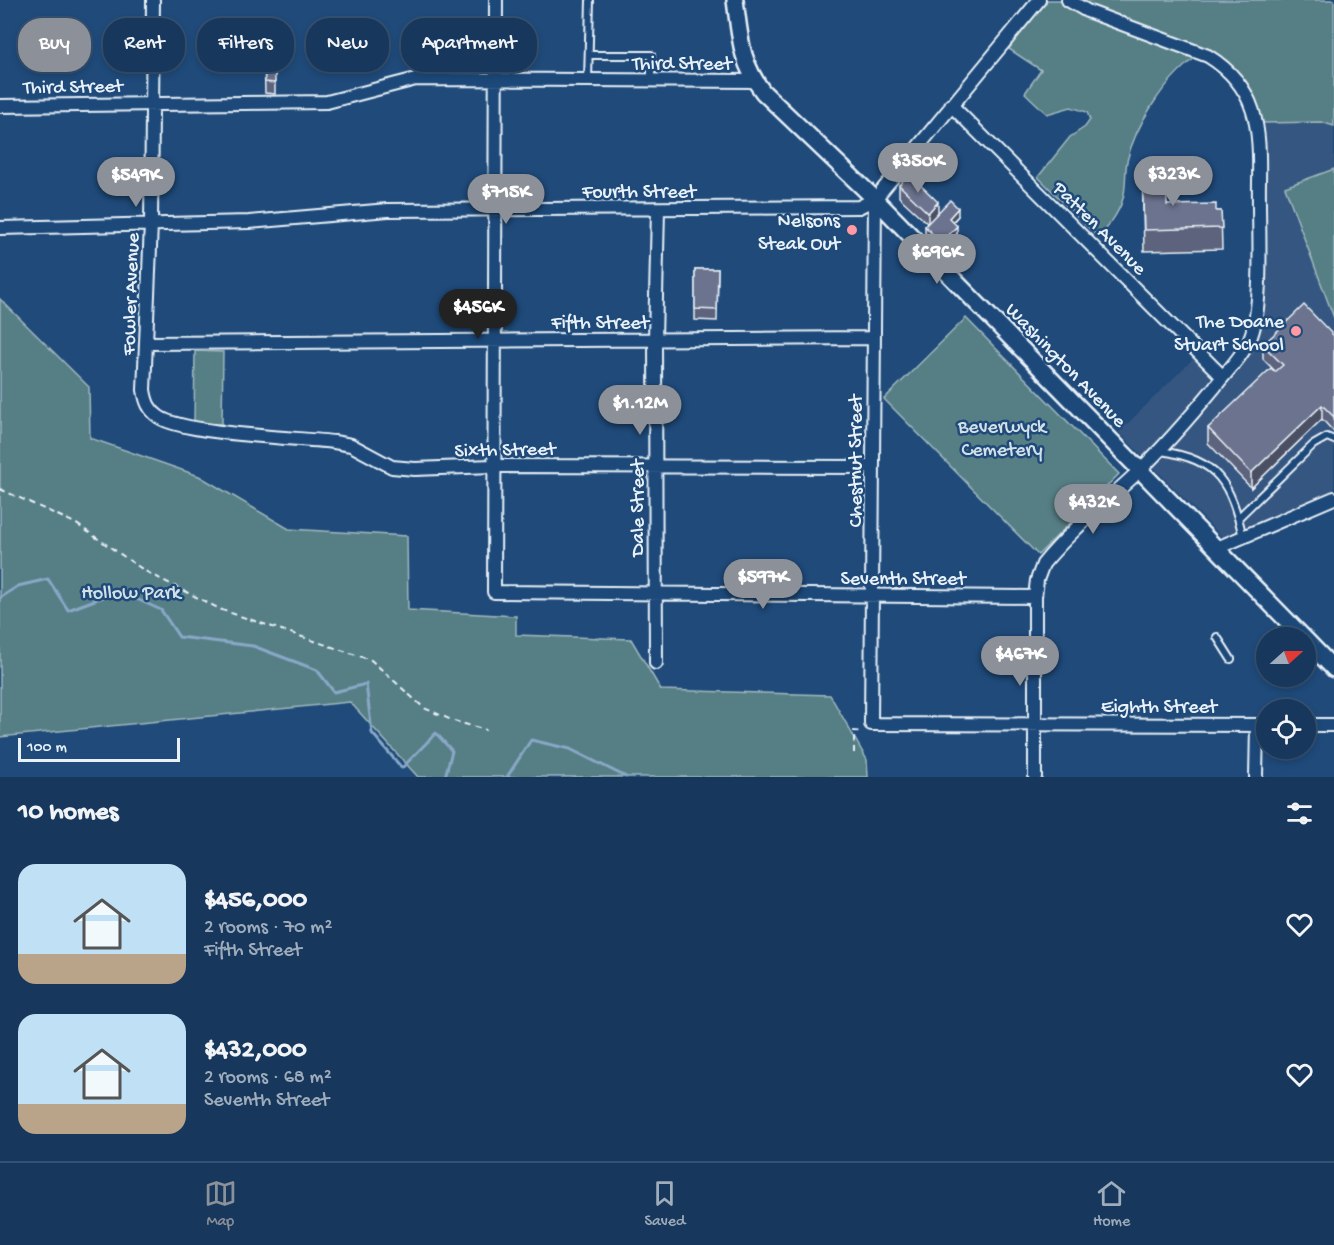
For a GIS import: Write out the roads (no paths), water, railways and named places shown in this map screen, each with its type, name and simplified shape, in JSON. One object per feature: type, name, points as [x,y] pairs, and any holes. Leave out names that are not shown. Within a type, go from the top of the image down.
[{"type":"street","name":"Fowler Avenue","points":[[150,409],[144,390],[151,224],[153,0]]},
{"type":"street","points":[[492,466],[496,0]]},
{"type":"street","name":"Washington Avenue","points":[[735,0],[743,58],[755,81],[839,167],[875,199],[1293,627]]},
{"type":"street","points":[[875,199],[1039,0]]},
{"type":"street","points":[[1035,777],[1035,597],[1037,580],[1043,564],[1185,423],[1241,355],[1255,320],[1259,152],[1257,123],[1250,102],[1239,82],[1208,56],[1087,11],[1068,0]]},
{"type":"street","name":"Third Street","points":[[0,106],[327,102],[416,79],[755,81]]},
{"type":"street","name":"Patten Avenue","points":[[951,105],[1223,377]]},
{"type":"street","name":"Fourth Street","points":[[0,228],[249,222],[388,210],[852,208],[875,199]]},
{"type":"street","name":"Chestnut Street","points":[[871,724],[875,199]]},
{"type":"street","name":"Dale Street","points":[[656,663],[655,340],[658,210]]},
{"type":"street","name":"Fifth Street","points":[[147,343],[874,338]]},
{"type":"street","name":"Sixth Street","points":[[150,409],[160,418],[185,427],[351,445],[392,467],[415,469],[492,466],[873,467]]},
{"type":"street","name":"Seventh Street","points":[[492,466],[494,592],[1035,597]]},
{"type":"street","points":[[1217,548],[1334,498]]},
{"type":"street","name":"Washington Avenue","points":[[1316,650],[1334,669]]},
{"type":"street","name":"Eighth Street","points":[[871,724],[1256,725]]},
{"type":"street","points":[[1316,725],[1334,724]]},
{"type":"street","points":[[1256,777],[1258,759]]},
{"type":"lane","points":[[588,81],[590,0]]},
{"type":"lane","points":[[589,55],[651,56],[651,82]]},
{"type":"lane","points":[[1238,518],[1313,445],[1327,437],[1334,440]]},
{"type":"lane","points":[[1157,451],[1185,455],[1215,471],[1227,485],[1243,537]]},
{"type":"lane","points":[[1217,637],[1231,659]]},
{"type":"waterway","points":[[0,598],[18,586],[48,579],[68,610],[119,591],[161,610],[179,637],[253,646],[317,670],[334,692],[366,684],[372,733],[402,768],[436,733],[452,751],[445,777]]},
{"type":"waterway","points":[[507,777],[531,740],[570,749],[626,777]]},
{"type":"place","name":"Nelsons Steak Out","points":[[852,230]]},
{"type":"place","name":"The Doane Stuart School","points":[[1296,331]]},
{"type":"park label","name":"Beverwyck Cemetery","points":[[1002,436]]},
{"type":"park label","name":"Hollow Park","points":[[131,591]]}]
